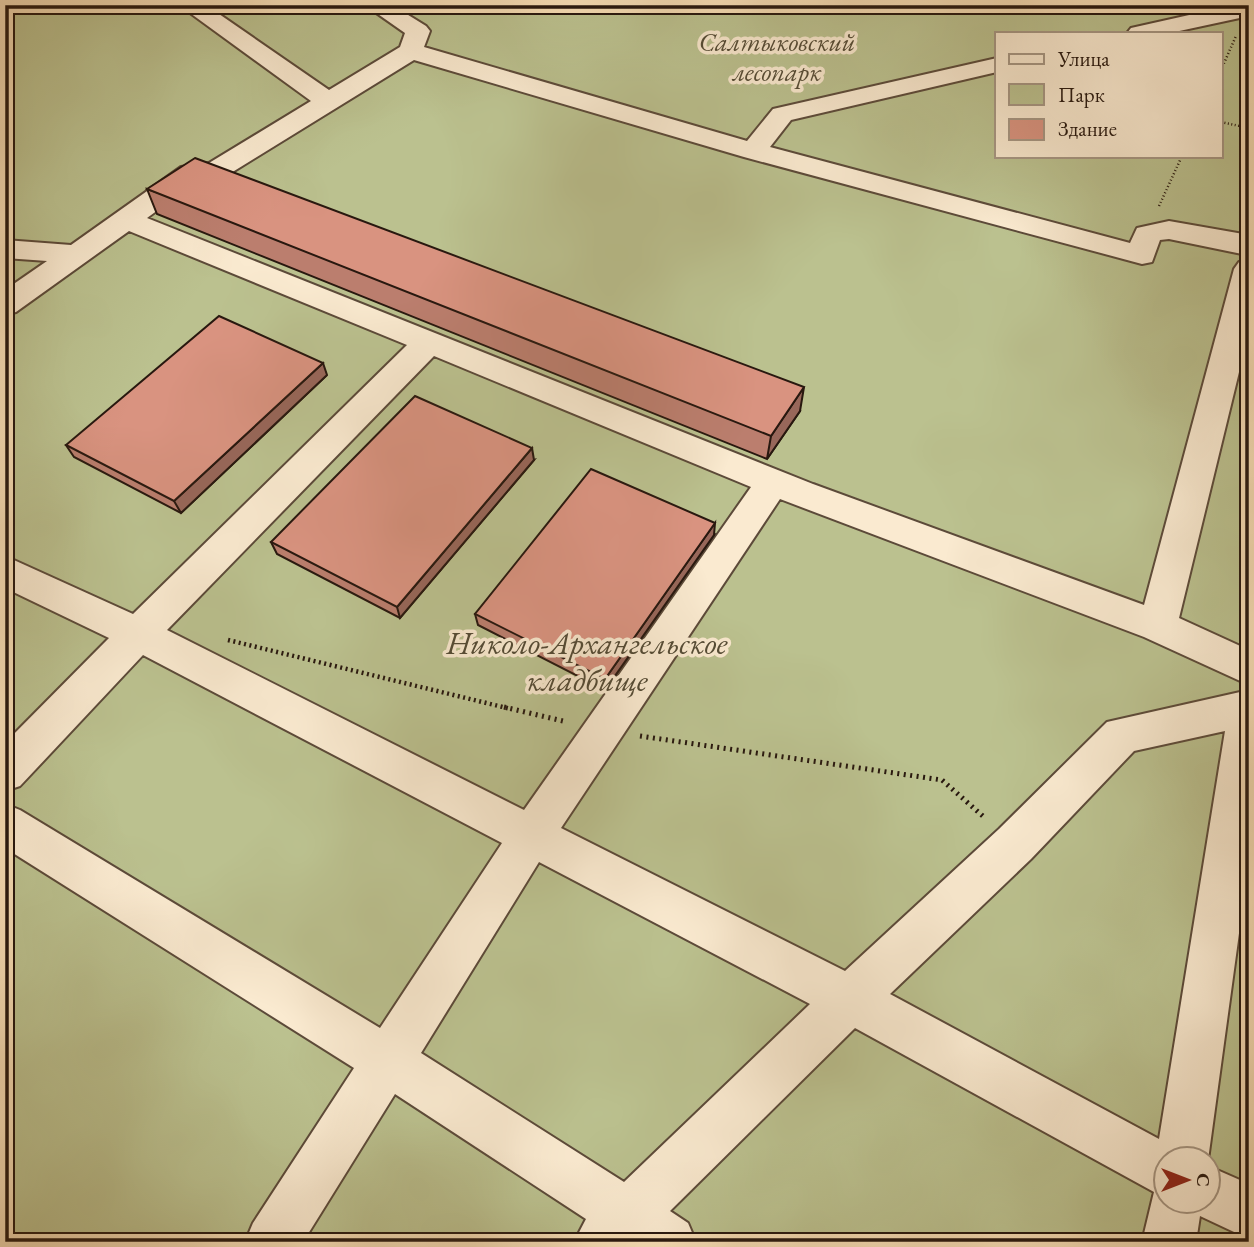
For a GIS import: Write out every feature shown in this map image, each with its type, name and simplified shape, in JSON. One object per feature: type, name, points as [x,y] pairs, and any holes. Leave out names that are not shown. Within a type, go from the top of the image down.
[{"type":"lane","points":[[190,5],[328,101]]},
{"type":"lane","points":[[376,5],[418,32],[753,151],[1142,255],[1147,234],[1169,230],[1242,245],[1249,244]]},
{"type":"lane","points":[[1144,32],[1249,9]]},
{"type":"lane","points":[[5,305],[191,173],[216,170],[328,101],[418,32]]},
{"type":"lane","points":[[753,151],[782,114],[995,65]]},
{"type":"lane","points":[[125,219],[773,482],[1158,626],[1249,668]]},
{"type":"lane","points":[[5,249],[75,254]]},
{"type":"lane","points":[[1158,626],[1249,269]]},
{"type":"lane","points":[[5,772],[138,634],[428,343]]},
{"type":"lane","points":[[272,1242],[531,836],[773,482]]},
{"type":"lane","points":[[5,571],[138,634],[850,999],[1152,1163]]},
{"type":"lane","points":[[614,1229],[850,999],[1015,844],[1122,735],[1249,708],[1184,1146]]},
{"type":"lane","points":[[5,824],[388,1061],[614,1229],[669,1242]]},
{"type":"lane","points":[[1222,1198],[1249,1212]]},
{"type":"lane","points":[[1169,1242],[1174,1216]]},
{"type":"path","points":[[1222,68],[1249,9]]},
{"type":"path","points":[[1222,122],[1249,128]]},
{"type":"path","points":[[1147,234],[1181,158]]},
{"type":"green space","name":"Николо-Архангельское кладбище","points":[[5,5],[1249,5],[1249,1242],[5,1242]]},
{"type":"building","points":[[195,158],[804,387],[771,436],[147,189]]},
{"type":"building","points":[[219,316],[323,363],[174,501],[66,445]]},
{"type":"building","points":[[415,396],[532,448],[397,607],[271,542]]},
{"type":"building","points":[[591,469],[715,523],[605,679],[475,614]]},
{"type":"park label","name":"Салтыковский лесопарк","points":[[777,57]]}]
